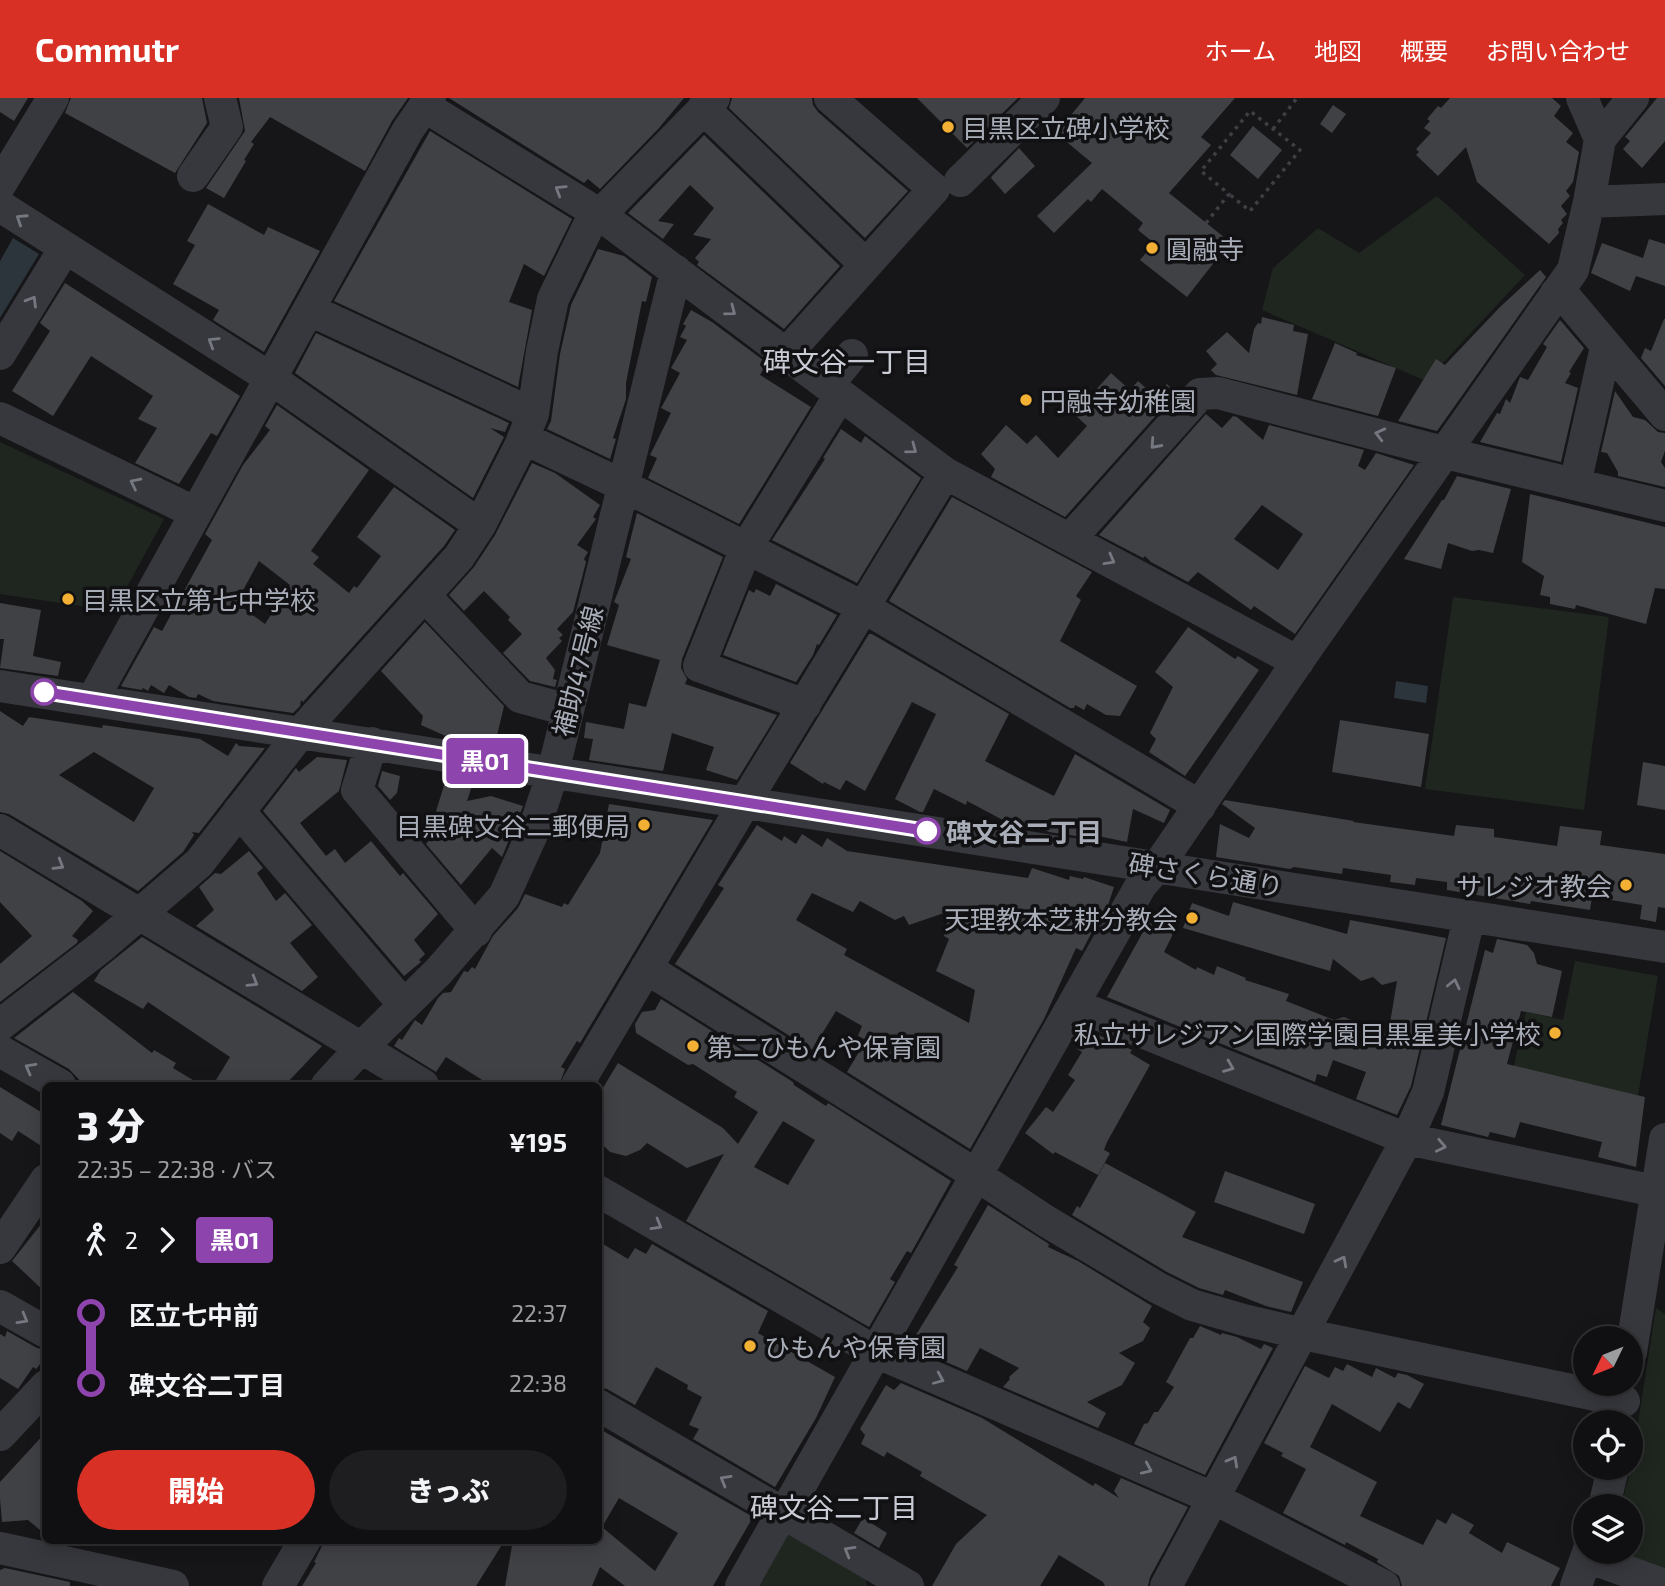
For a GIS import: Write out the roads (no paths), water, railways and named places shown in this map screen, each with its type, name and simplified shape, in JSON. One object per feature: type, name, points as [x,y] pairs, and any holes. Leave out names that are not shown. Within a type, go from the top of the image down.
[{"type":"street","points":[[0,185],[53,98]]},
{"type":"street","points":[[193,176],[227,127],[220,98]]},
{"type":"street","points":[[788,353],[934,189],[830,98]]},
{"type":"street","points":[[960,181],[1044,98]]},
{"type":"street","points":[[1582,98],[1600,139]]},
{"type":"street","points":[[741,1586],[1075,1005],[1141,885],[1158,866],[1573,270],[1600,139],[1633,98]]},
{"type":"street","points":[[93,699],[408,130],[427,102],[599,214],[945,473],[1071,538],[1298,662]]},
{"type":"street","points":[[0,1025],[101,947],[199,863],[301,732],[459,557],[480,525],[528,426],[553,299],[588,227],[708,103],[866,265]]},
{"type":"street","points":[[1589,202],[1665,199]]},
{"type":"street","points":[[0,206],[270,378],[480,525]]},
{"type":"street","points":[[0,354],[65,248]]},
{"type":"street","name":"補助47号線","points":[[330,1082],[476,931],[504,895],[534,830],[553,772],[676,271]]},
{"type":"street","points":[[1556,293],[1567,299],[1665,415]]},
{"type":"street","points":[[310,310],[528,426],[622,485],[865,608],[1200,806]]},
{"type":"street","points":[[1575,484],[1606,347]]},
{"type":"street","points":[[805,705],[699,666],[746,548],[852,355]]},
{"type":"street","points":[[1071,538],[1200,394],[1218,393],[1665,506]]},
{"type":"street","points":[[0,418],[196,513]]},
{"type":"street","points":[[579,1082],[945,473]]},
{"type":"street","points":[[425,596],[520,697],[568,710]]},
{"type":"street","name":"碑さくら通り","points":[[0,686],[1665,947]]},
{"type":"street","points":[[372,743],[357,790],[476,931]]},
{"type":"street","points":[[239,811],[404,1006]]},
{"type":"street","points":[[0,830],[418,1082]]},
{"type":"street","points":[[1166,1586],[1407,1139],[1428,1092],[1469,918]]},
{"type":"street","points":[[646,968],[1046,1221],[1158,1288],[1192,1305],[1303,1334],[1623,1403]]},
{"type":"street","points":[[1075,1005],[1407,1139],[1661,1192]]},
{"type":"street","points":[[0,1051],[55,1082]]},
{"type":"street","points":[[1636,1326],[1661,1192],[1665,1139]]},
{"type":"street","points":[[0,1248],[42,1186]]},
{"type":"street","points":[[602,1193],[876,1352],[1213,1498],[1384,1586]]},
{"type":"street","points":[[0,1306],[42,1330]]},
{"type":"street","points":[[0,1435],[42,1391]]},
{"type":"street","points":[[602,1407],[908,1586]]},
{"type":"street","points":[[278,1586],[303,1544]]},
{"type":"street","points":[[0,1548],[173,1586]]},
{"type":"street","points":[[1576,1586],[1585,1564]]},
{"type":"street","points":[[1611,1564],[1665,1585]]},
{"type":"place","name":"目黒区立碑小学校","points":[[948,127]]},
{"type":"place","name":"圓融寺","points":[[1152,248]]},
{"type":"place","name":"円融寺幼稚園","points":[[1026,400]]},
{"type":"place","name":"目黒区立第七中学校","points":[[68,599]]},
{"type":"place","name":"目黒碑文谷二郵便局","points":[[644,825]]},
{"type":"place","name":"碑文谷二丁目","points":[[927,831]]},
{"type":"place","name":"サレジオ教会","points":[[1626,885]]},
{"type":"place","name":"天理教本芝耕分教会","points":[[1192,918]]},
{"type":"place","name":"私立サレジアン国際学園目黒星美小学校","points":[[1555,1033]]},
{"type":"place","name":"第二ひもんや保育園","points":[[693,1046]]},
{"type":"place","name":"ひもんや保育園","points":[[750,1346]]},
{"type":"district","name":"碑文谷一丁目","points":[[847,361]]},
{"type":"district","name":"碑文谷二丁目","points":[[834,1507]]}]
